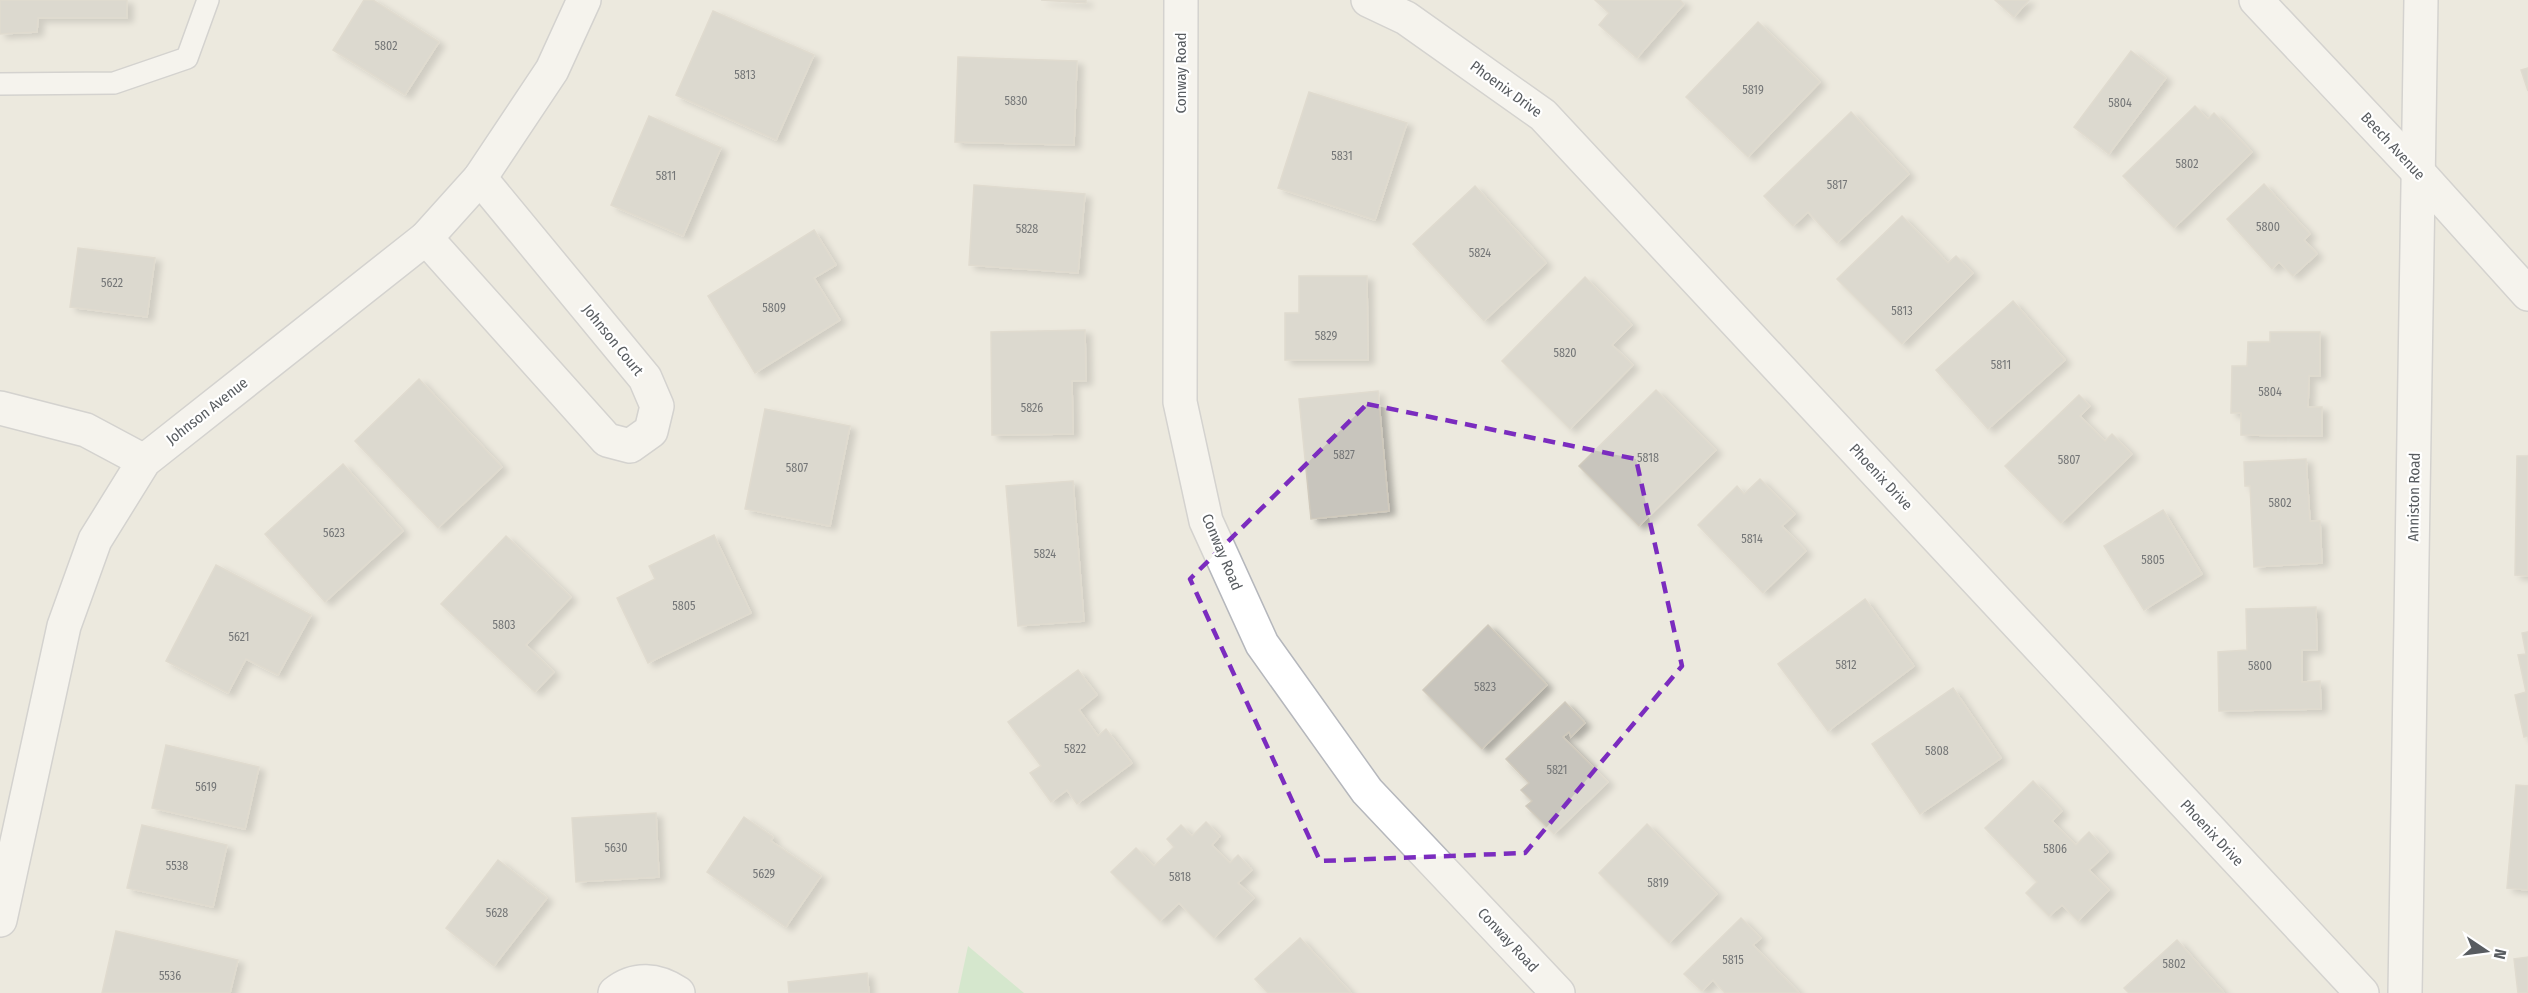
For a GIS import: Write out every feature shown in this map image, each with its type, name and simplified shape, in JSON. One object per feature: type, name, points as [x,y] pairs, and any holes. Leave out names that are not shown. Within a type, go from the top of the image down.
[{"type":"street","name":"Johnson Avenue","points":[[0,920],[64,626],[95,540],[144,461],[426,238],[480,178],[552,69],[584,0]]},
{"type":"street","name":"Conway Road","points":[[1181,0],[1180,402],[1206,522],[1262,644],[1367,790],[1558,993]]},
{"type":"street","name":"Phoenix Drive","points":[[1368,0],[1406,18],[1543,115],[2362,993]]},
{"type":"street","name":"Beech Avenue","points":[[2256,0],[2419,173],[2528,294]]},
{"type":"street","name":"Anniston Road","points":[[2405,993],[2421,0]]},
{"type":"street","name":"Johnson Court","points":[[426,238],[607,440],[630,446],[651,431],[657,406],[645,378],[480,178]]},
{"type":"street","points":[[0,408],[86,430],[144,461]]},
{"type":"street","points":[[615,993],[630,983],[647,981],[663,984],[678,993]]},
{"type":"lane","points":[[0,84],[114,83],[187,58],[208,0]]},
{"type":"highlighted area","points":[[1367,404],[1636,459],[1682,666],[1525,853],[1320,861],[1190,579]]},
{"type":"green space","points":[[968,946],[1024,993],[958,993]]},
{"type":"building","points":[[0,0],[127,0],[127,18],[38,18],[37,32],[0,34]]},
{"type":"building","points":[[364,0],[373,0],[439,42],[405,95],[333,50]]},
{"type":"building","points":[[1041,0],[1086,0],[1086,3]]},
{"type":"building","points":[[1595,0],[1680,0],[1684,4],[1637,58],[1599,25],[1609,13]]},
{"type":"building","points":[[1995,0],[2029,0],[2014,17]]},
{"type":"building","points":[[713,11],[814,55],[776,140],[676,95]]},
{"type":"building","points":[[1758,22],[1820,82],[1748,157],[1686,97]]},
{"type":"building","points":[[2131,51],[2166,78],[2109,154],[2074,127]]},
{"type":"building","points":[[958,57],[1077,61],[1074,145],[955,142]]},
{"type":"building","points":[[2528,68],[2528,91],[2521,70]]},
{"type":"building","points":[[1309,92],[1407,123],[1375,220],[1278,188]]},
{"type":"building","points":[[2195,106],[2208,119],[2214,113],[2252,152],[2174,228],[2123,176]]},
{"type":"building","points":[[1851,112],[1909,174],[1837,243],[1808,212],[1793,226],[1764,196]]},
{"type":"building","points":[[649,116],[721,148],[683,236],[611,205]]},
{"type":"building","points":[[2264,184],[2310,234],[2304,240],[2317,254],[2293,276],[2279,262],[2272,269],[2227,219]]},
{"type":"building","points":[[974,185],[1085,194],[1078,273],[969,265]]},
{"type":"building","points":[[1475,186],[1546,263],[1484,321],[1413,244]]},
{"type":"building","points":[[1902,216],[1948,263],[1956,256],[1973,273],[1902,344],[1837,279]]},
{"type":"building","points":[[814,230],[836,265],[814,278],[840,320],[755,373],[708,296]]},
{"type":"building","points":[[78,248],[155,258],[147,317],[70,307]]},
{"type":"building","points":[[1299,276],[1367,276],[1368,360],[1285,360],[1285,313],[1299,313]]},
{"type":"building","points":[[1585,277],[1632,325],[1612,345],[1633,365],[1570,429],[1502,361]]},
{"type":"building","points":[[2013,301],[2065,360],[1988,429],[1936,370]]},
{"type":"building","points":[[1085,330],[1086,381],[1072,381],[1073,434],[992,435],[991,332]]},
{"type":"building","points":[[2270,332],[2320,332],[2320,376],[2309,376],[2308,407],[2322,407],[2322,436],[2241,435],[2241,413],[2231,413],[2232,366],[2247,366],[2248,342],[2270,342]]},
{"type":"building","points":[[419,379],[502,467],[438,528],[355,441]]},
{"type":"building","points":[[1656,390],[1716,450],[1639,526],[1579,466]]},
{"type":"building","points":[[1378,391],[1389,511],[1311,519],[1299,399]]},
{"type":"building","points":[[2079,395],[2090,406],[2080,416],[2105,441],[2112,434],[2132,454],[2061,523],[2005,466]]},
{"type":"building","points":[[765,409],[850,426],[830,526],[745,509]]},
{"type":"building","points":[[2517,456],[2528,456],[2528,576],[2515,575]]},
{"type":"building","points":[[2306,459],[2310,521],[2320,521],[2322,563],[2254,567],[2250,486],[2245,486],[2244,462]]},
{"type":"building","points":[[343,464],[403,531],[325,602],[265,534]]},
{"type":"building","points":[[1760,479],[1795,514],[1782,526],[1806,551],[1763,593],[1698,525],[1737,486],[1744,494]]},
{"type":"building","points":[[1073,481],[1084,621],[1018,626],[1006,486]]},
{"type":"building","points":[[2163,510],[2202,574],[2144,610],[2104,546]]},
{"type":"building","points":[[714,535],[751,613],[648,663],[617,598],[655,579],[649,566]]},
{"type":"building","points":[[506,536],[571,597],[526,645],[554,672],[535,692],[441,604]]},
{"type":"building","points":[[216,565],[311,615],[278,675],[246,659],[228,693],[166,661]]},
{"type":"building","points":[[1865,599],[1914,666],[1828,731],[1778,664]]},
{"type":"building","points":[[2316,607],[2317,650],[2302,650],[2302,682],[2320,681],[2321,709],[2219,711],[2218,652],[2247,650],[2246,609]]},
{"type":"building","points":[[1488,625],[1547,685],[1482,749],[1423,690]]},
{"type":"building","points":[[2528,632],[2528,736],[2524,737],[2515,695],[2526,692],[2518,655],[2526,654],[2522,633]]},
{"type":"building","points":[[1078,670],[1097,695],[1079,710],[1098,736],[1106,729],[1132,763],[1077,804],[1067,790],[1051,802],[1030,773],[1041,766],[1008,722]]},
{"type":"building","points":[[1953,688],[2001,758],[1920,814],[1872,744]]},
{"type":"building","points":[[1565,702],[1585,723],[1571,737],[1569,732],[1563,737],[1608,782],[1554,834],[1526,806],[1532,801],[1521,790],[1529,783],[1506,759]]},
{"type":"building","points":[[166,745],[259,767],[245,829],[152,808]]},
{"type":"building","points":[[2033,781],[2062,811],[2052,821],[2076,845],[2089,832],[2108,852],[2089,870],[2109,890],[2078,921],[2062,905],[2049,916],[2026,893],[2037,882],[1985,828]]},
{"type":"building","points":[[2516,785],[2528,786],[2528,890],[2507,888]]},
{"type":"building","points":[[656,813],[659,877],[576,882],[572,818]]},
{"type":"building","points":[[744,817],[773,837],[771,841],[821,876],[786,927],[707,872]]},
{"type":"building","points":[[1206,822],[1220,836],[1212,845],[1230,863],[1238,855],[1252,870],[1238,883],[1254,898],[1214,938],[1179,903],[1160,921],[1111,872],[1136,848],[1154,866],[1174,847],[1167,839],[1181,825],[1192,836]]},
{"type":"building","points":[[1647,824],[1717,894],[1669,943],[1599,873]]},
{"type":"building","points":[[142,825],[227,845],[213,907],[127,888]]},
{"type":"building","points":[[498,860],[547,898],[494,966],[446,928]]},
{"type":"building","points":[[1741,918],[1761,938],[1753,945],[1799,993],[1725,993],[1713,980],[1702,991],[1684,974]]},
{"type":"building","points":[[116,931],[238,960],[230,993],[102,993]]},
{"type":"building","points":[[1300,938],[1351,993],[1268,993],[1255,979]]},
{"type":"building","points":[[2177,940],[2224,993],[2129,993],[2124,988]]},
{"type":"building","points":[[2528,957],[2528,993],[2518,993],[2514,959]]},
{"type":"building","points":[[867,973],[869,993],[789,993],[788,982]]}]
